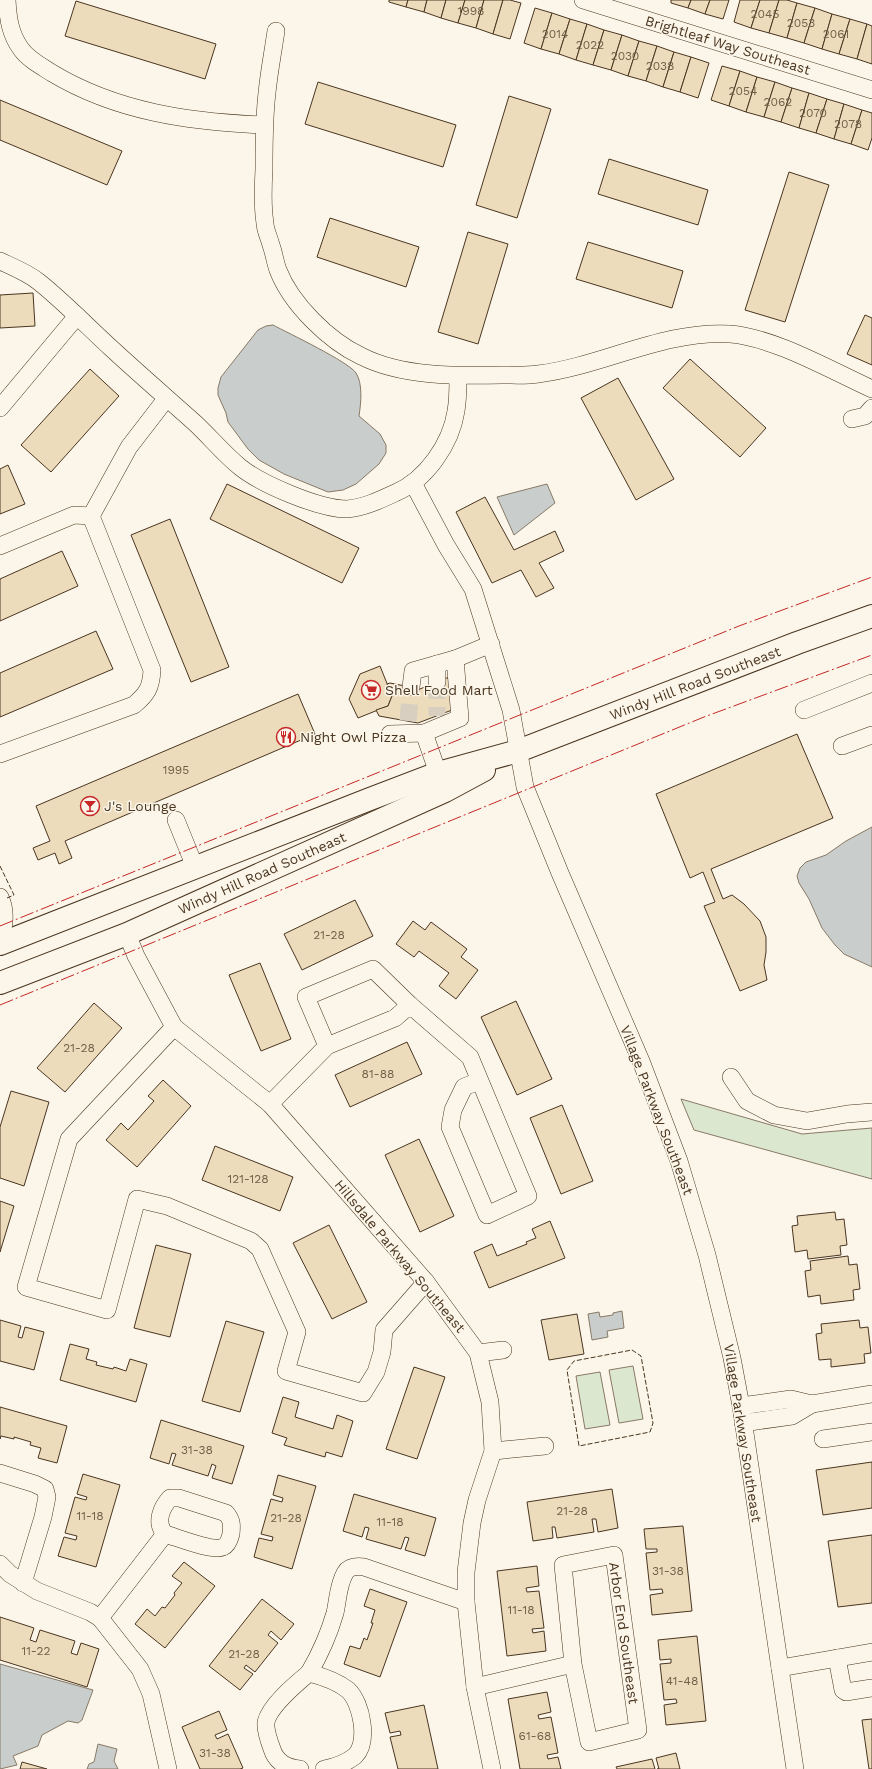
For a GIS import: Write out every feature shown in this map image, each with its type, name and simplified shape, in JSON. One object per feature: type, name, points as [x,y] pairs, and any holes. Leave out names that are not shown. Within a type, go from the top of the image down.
[{"type":"main road","name":"Windy Hill Road Southeast","points":[[0,943],[438,773],[518,751],[797,643],[872,616]]},
{"type":"main road","name":"Windy Hill Road Southeast","points":[[0,983],[127,934],[438,794],[518,751]]},
{"type":"street","points":[[7,0],[12,34],[22,50],[37,64],[86,91],[131,107],[186,119],[220,123],[264,125]]},
{"type":"street","name":"Brightleaf Way Southeast","points":[[583,0],[872,90]]},
{"type":"street","points":[[276,31],[264,125],[263,202],[265,226],[278,271],[288,290],[299,306],[324,330],[360,356],[383,365],[411,371],[458,376],[537,374],[604,360],[667,339],[706,334],[732,334],[763,341],[791,352],[872,389]]},
{"type":"street","points":[[0,261],[38,281],[166,399],[211,438],[241,468],[309,502],[329,507],[348,509],[365,505],[397,492],[414,483],[439,454],[449,433],[456,412],[458,376]]},
{"type":"street","points":[[0,408],[77,316]]},
{"type":"street","points":[[91,516],[129,447],[166,399]]},
{"type":"street","points":[[852,419],[865,416],[872,408]]},
{"type":"street","name":"Village Parkway Southeast","points":[[414,483],[446,545],[473,589],[511,710],[525,787],[640,1061],[679,1161],[707,1255],[732,1358],[741,1406],[795,1769]]},
{"type":"street","points":[[0,546],[74,515],[91,516]]},
{"type":"street","points":[[0,754],[134,705],[145,696],[150,686],[152,670],[91,516]]},
{"type":"street","points":[[411,687],[413,671],[455,659],[491,644]]},
{"type":"street","points":[[401,729],[433,726],[460,718],[455,659]]},
{"type":"street","points":[[437,664],[437,682]]},
{"type":"street","points":[[804,710],[872,683]]},
{"type":"street","points":[[433,726],[438,773]]},
{"type":"street","points":[[842,746],[872,735]]},
{"type":"street","points":[[176,820],[195,868]]},
{"type":"street","points":[[0,897],[5,912],[0,943]]},
{"type":"street","name":"Hillsdale Parkway Southeast","points":[[127,934],[136,956],[174,1027],[270,1104],[426,1282],[478,1353],[490,1402],[493,1451],[477,1500],[472,1522],[466,1572],[466,1602],[475,1688],[492,1769]]},
{"type":"street","points":[[327,1046],[306,997],[373,969],[410,1005],[470,1057],[528,1196],[487,1215],[450,1127],[453,1110],[464,1087],[479,1080]]},
{"type":"street","points":[[270,1104],[327,1046],[395,1018],[410,1005]]},
{"type":"street","points":[[174,1027],[69,1139],[26,1287],[108,1310],[137,1198],[167,1206],[251,1241],[260,1249],[297,1332],[286,1372],[363,1393],[376,1372],[382,1352],[384,1330],[426,1282]]},
{"type":"street","points":[[731,1077],[747,1101],[774,1116],[807,1121],[847,1114],[872,1112]]},
{"type":"street","points":[[478,1353],[503,1350]]},
{"type":"street","points":[[743,1423],[792,1416],[812,1404],[872,1394]]},
{"type":"street","points":[[741,1406],[791,1399],[812,1404]]},
{"type":"street","points":[[823,1439],[872,1432]]},
{"type":"street","points":[[493,1451],[545,1446]]},
{"type":"street","points":[[0,1473],[35,1484],[45,1489],[47,1497],[43,1517],[23,1583]]},
{"type":"street","points":[[100,1618],[165,1534]]},
{"type":"street","name":"Arbor End Southeast","points":[[614,1555],[638,1730],[589,1742],[573,1664],[563,1565],[614,1555]]},
{"type":"street","points":[[0,1564],[10,1574],[37,1591],[90,1612],[100,1618],[140,1669],[151,1694],[168,1769]]},
{"type":"street","points":[[300,1769],[287,1767],[273,1754],[266,1728],[266,1721],[276,1704],[309,1673],[319,1657],[328,1635],[345,1573],[349,1569],[357,1566],[364,1567],[466,1602]]},
{"type":"street","points":[[780,1668],[872,1652]]},
{"type":"street","points":[[837,1658],[843,1690],[846,1692],[872,1688]]},
{"type":"street","points":[[475,1688],[573,1664]]},
{"type":"street","points":[[309,1673],[321,1676],[347,1690],[355,1699],[360,1710],[362,1738],[360,1748],[355,1755],[337,1766],[324,1769]]},
{"type":"street","points":[[790,1738],[806,1769]]},
{"type":"green space","points":[[681,1099],[802,1134],[872,1128],[872,1179],[694,1130]]},
{"type":"green space","points":[[633,1366],[643,1419],[619,1423],[609,1370]]},
{"type":"green space","points":[[600,1372],[610,1425],[585,1429],[576,1376]]},
{"type":"shaded area","points":[[273,325],[331,355],[356,373],[361,388],[359,416],[380,434],[386,445],[386,453],[379,464],[356,484],[343,490],[328,492],[284,474],[259,460],[248,449],[228,422],[226,413],[218,395],[221,377],[258,330],[266,326]]},
{"type":"shaded area","points":[[547,484],[555,503],[514,535],[497,497]]},
{"type":"shaded area","points":[[872,827],[872,967],[844,954],[835,945],[822,928],[809,899],[799,883],[797,876],[800,868],[806,862],[826,855],[846,841]]},
{"type":"shaded area","points":[[622,1311],[624,1328],[607,1331],[608,1337],[592,1340],[588,1314],[599,1312],[600,1317],[613,1315],[613,1313]]},
{"type":"shaded area","points":[[0,1664],[93,1690],[82,1720],[78,1723],[68,1721],[42,1735],[38,1746],[13,1756],[17,1765],[0,1769]]},
{"type":"shaded area","points":[[98,1744],[117,1749],[114,1761],[118,1769],[87,1769],[89,1764],[94,1762]]},
{"type":"building","points":[[389,0],[408,0],[406,7],[389,2]]},
{"type":"building","points":[[408,0],[427,0],[424,12],[406,7]]},
{"type":"building","points":[[427,0],[446,0],[441,18],[424,12]]},
{"type":"building","points":[[446,0],[465,0],[458,23],[441,18]]},
{"type":"building","points":[[465,0],[484,0],[476,28],[458,23]]},
{"type":"building","points":[[484,0],[503,0],[493,34],[476,28]]},
{"type":"building","points":[[503,0],[521,3],[510,39],[493,34]]},
{"type":"building","points":[[671,0],[691,0],[688,8],[671,3]]},
{"type":"building","points":[[691,0],[710,0],[705,14],[688,8]]},
{"type":"building","points":[[710,0],[729,0],[723,19],[705,14]]},
{"type":"building","points":[[740,0],[760,0],[751,28],[734,22]]},
{"type":"building","points":[[760,0],[779,0],[769,33],[751,28]]},
{"type":"building","points":[[779,0],[787,0],[797,3],[787,38],[769,33]]},
{"type":"building","points":[[76,1],[216,44],[205,79],[65,36]]},
{"type":"building","points":[[797,3],[815,8],[804,43],[787,38]]},
{"type":"building","points":[[535,8],[552,13],[541,49],[524,43]]},
{"type":"building","points":[[815,8],[832,14],[822,49],[804,43]]},
{"type":"building","points":[[552,13],[570,19],[559,54],[541,49]]},
{"type":"building","points":[[832,14],[850,19],[839,54],[822,49]]},
{"type":"building","points":[[570,19],[587,24],[576,60],[559,54]]},
{"type":"building","points":[[850,19],[867,24],[857,59],[839,54]]},
{"type":"building","points":[[587,24],[604,30],[593,65],[576,60]]},
{"type":"building","points":[[867,24],[872,26],[872,64],[857,59]]},
{"type":"building","points":[[604,30],[622,35],[611,70],[593,65]]},
{"type":"building","points":[[622,35],[639,41],[628,76],[611,70]]},
{"type":"building","points":[[639,41],[657,46],[646,81],[628,76]]},
{"type":"building","points":[[657,46],[674,52],[663,87],[646,81]]},
{"type":"building","points":[[674,52],[691,57],[680,92],[663,87]]},
{"type":"building","points":[[691,57],[709,63],[698,98],[680,92]]},
{"type":"building","points":[[722,66],[740,71],[729,106],[711,100]]},
{"type":"building","points":[[740,71],[757,77],[746,112],[729,106]]},
{"type":"building","points":[[757,77],[775,82],[764,117],[746,112]]},
{"type":"building","points":[[318,82],[456,125],[443,167],[305,124]]},
{"type":"building","points":[[775,82],[792,88],[781,122],[764,117]]},
{"type":"building","points":[[792,88],[809,93],[799,128],[781,122]]},
{"type":"building","points":[[809,93],[827,99],[816,133],[799,128]]},
{"type":"building","points":[[509,96],[551,109],[517,218],[476,205]]},
{"type":"building","points":[[827,99],[844,104],[834,139],[816,133]]},
{"type":"building","points":[[0,100],[122,151],[107,185],[0,140]]},
{"type":"building","points":[[844,104],[862,110],[851,144],[834,139]]},
{"type":"building","points":[[862,110],[872,113],[872,138],[868,150],[851,144]]},
{"type":"building","points":[[609,159],[708,190],[698,225],[598,194]]},
{"type":"building","points":[[789,172],[829,185],[785,322],[745,310]]},
{"type":"building","points":[[330,218],[419,247],[406,287],[317,257]]},
{"type":"building","points":[[468,232],[508,244],[478,344],[438,332]]},
{"type":"building","points":[[588,242],[683,271],[672,308],[576,279]]},
{"type":"building","points":[[33,293],[35,326],[0,328],[0,295]]},
{"type":"building","points":[[865,315],[872,318],[872,365],[847,354]]},
{"type":"building","points":[[690,359],[766,428],[740,457],[663,388]]},
{"type":"building","points":[[90,369],[119,396],[51,472],[21,445]]},
{"type":"building","points":[[618,378],[674,479],[636,500],[581,398]]},
{"type":"building","points":[[8,465],[25,504],[0,514],[0,469]]},
{"type":"building","points":[[227,484],[359,548],[342,583],[210,519]]},
{"type":"building","points":[[485,497],[514,550],[555,531],[564,551],[539,563],[554,588],[536,597],[521,570],[492,583],[456,512]]},
{"type":"building","points":[[170,519],[229,667],[191,682],[131,535]]},
{"type":"building","points":[[62,551],[78,586],[0,621],[0,579]]},
{"type":"building","points":[[96,631],[113,669],[0,717],[0,673]]},
{"type":"building","name":"Shell Food Mart","points":[[380,666],[392,696],[388,706],[358,718],[349,699],[360,674]]},
{"type":"building","points":[[446,678],[451,678],[452,710],[418,723],[379,716],[376,710],[388,706],[392,696],[387,684],[390,683],[420,689]]},
{"type":"building","points":[[298,694],[315,734],[65,841],[72,858],[59,864],[55,853],[38,860],[33,848],[50,841],[36,806]]},
{"type":"building","points":[[797,734],[833,818],[711,869],[723,899],[732,895],[744,904],[760,921],[766,937],[764,965],[767,980],[740,991],[704,906],[715,902],[703,872],[690,878],[656,794]]},
{"type":"building","points":[[355,900],[373,936],[302,970],[284,934]]},
{"type":"building","points":[[413,921],[425,930],[431,922],[467,949],[461,957],[478,970],[456,999],[439,986],[449,973],[419,951],[414,957],[396,944]]},
{"type":"building","points":[[260,963],[291,1039],[261,1051],[229,975]]},
{"type":"building","points":[[516,1001],[552,1079],[517,1095],[481,1017]]},
{"type":"building","points":[[94,1003],[122,1028],[65,1092],[37,1068]]},
{"type":"building","points":[[407,1042],[422,1074],[350,1107],[335,1075]]},
{"type":"building","points":[[163,1080],[191,1106],[137,1167],[106,1140],[121,1123],[128,1130],[154,1101],[148,1096]]},
{"type":"building","points":[[11,1091],[49,1102],[24,1186],[0,1178],[0,1127]]},
{"type":"building","points":[[562,1105],[593,1181],[561,1194],[530,1118]]},
{"type":"building","points":[[419,1139],[454,1216],[420,1232],[385,1155]]},
{"type":"building","points":[[215,1146],[293,1177],[280,1211],[202,1180]]},
{"type":"building","points":[[0,1201],[14,1206],[0,1252]]},
{"type":"building","points":[[835,1212],[836,1220],[844,1219],[847,1245],[840,1246],[841,1255],[808,1259],[807,1250],[795,1252],[792,1226],[798,1225],[797,1216]]},
{"type":"building","points":[[550,1221],[565,1258],[489,1288],[474,1252],[492,1244],[497,1256],[527,1244],[526,1242],[536,1238],[532,1229]]},
{"type":"building","points":[[329,1225],[367,1302],[332,1319],[293,1243]]},
{"type":"building","points":[[156,1245],[191,1254],[170,1337],[134,1328]]},
{"type":"building","points":[[848,1256],[849,1265],[857,1264],[860,1289],[853,1290],[854,1300],[821,1304],[820,1295],[808,1297],[805,1271],[811,1270],[810,1261]]},
{"type":"building","points":[[577,1314],[584,1354],[549,1360],[541,1320]]},
{"type":"building","points":[[0,1320],[21,1326],[18,1337],[22,1338],[25,1327],[44,1332],[34,1370],[0,1361]]},
{"type":"building","points":[[859,1320],[860,1328],[868,1327],[871,1353],[864,1354],[865,1363],[831,1367],[831,1359],[819,1360],[816,1334],[822,1333],[821,1324]]},
{"type":"building","points":[[226,1321],[264,1332],[240,1412],[202,1401]]},
{"type":"building","points":[[70,1344],[89,1349],[86,1359],[97,1362],[96,1365],[113,1369],[114,1367],[126,1371],[130,1359],[147,1364],[136,1402],[60,1380]]},
{"type":"building","points":[[414,1367],[445,1377],[417,1459],[386,1449]]},
{"type":"building","points":[[283,1397],[299,1402],[295,1417],[333,1429],[337,1415],[353,1421],[342,1457],[326,1452],[325,1457],[284,1445],[287,1438],[272,1433]]},
{"type":"building","points":[[0,1407],[67,1426],[57,1463],[38,1458],[41,1448],[30,1445],[31,1442],[14,1437],[14,1439],[1,1436],[0,1439]]},
{"type":"building","points":[[161,1420],[244,1446],[232,1484],[212,1478],[216,1466],[212,1464],[208,1476],[172,1465],[176,1454],[172,1453],[169,1464],[150,1458]]},
{"type":"building","points":[[872,1462],[872,1508],[823,1515],[816,1470]]},
{"type":"building","points":[[83,1474],[120,1485],[96,1567],[58,1556],[64,1537],[76,1540],[77,1536],[65,1533],[75,1497],[86,1500],[87,1497],[77,1494]]},
{"type":"building","points":[[278,1475],[316,1486],[292,1569],[254,1557],[259,1538],[272,1541],[273,1537],[261,1534],[271,1499],[282,1502],[283,1498],[273,1495]]},
{"type":"building","points":[[612,1489],[618,1528],[598,1532],[596,1519],[592,1519],[594,1532],[557,1538],[555,1527],[552,1527],[553,1538],[533,1541],[527,1502]]},
{"type":"building","points":[[354,1494],[436,1518],[425,1556],[405,1550],[409,1538],[405,1537],[401,1549],[366,1539],[369,1528],[365,1527],[362,1537],[343,1531]]},
{"type":"building","points":[[683,1526],[692,1611],[652,1615],[650,1595],[663,1593],[662,1589],[650,1590],[646,1553],[657,1552],[657,1549],[646,1549],[644,1529]]},
{"type":"building","points":[[872,1535],[872,1603],[838,1607],[828,1541]]},
{"type":"building","points":[[184,1562],[215,1586],[165,1648],[135,1624],[147,1609],[155,1616],[162,1607],[165,1608],[182,1583],[172,1576]]},
{"type":"building","points":[[537,1566],[539,1586],[526,1588],[527,1592],[539,1591],[544,1628],[532,1629],[533,1633],[544,1631],[546,1651],[507,1656],[497,1571]]},
{"type":"building","points":[[370,1589],[407,1602],[380,1677],[344,1664],[350,1646],[360,1649],[364,1638],[367,1640],[373,1623],[371,1623],[375,1610],[364,1606]]},
{"type":"building","points":[[262,1599],[294,1624],[281,1640],[271,1631],[268,1635],[278,1643],[255,1672],[246,1665],[244,1668],[253,1674],[240,1690],[209,1666]]},
{"type":"building","points":[[0,1617],[34,1628],[30,1640],[36,1642],[40,1630],[75,1641],[71,1653],[77,1655],[81,1643],[99,1649],[87,1687],[0,1660]]},
{"type":"building","points":[[697,1636],[706,1721],[666,1725],[664,1705],[677,1703],[676,1699],[664,1700],[660,1664],[671,1663],[671,1659],[660,1660],[658,1640]]},
{"type":"building","points":[[547,1692],[551,1712],[538,1715],[539,1719],[551,1717],[558,1753],[547,1755],[548,1759],[558,1757],[561,1769],[520,1769],[508,1699]]},
{"type":"building","points":[[424,1705],[438,1769],[398,1769],[390,1737],[401,1735],[400,1731],[390,1733],[385,1713]]},
{"type":"building","points":[[219,1711],[227,1730],[215,1735],[217,1739],[228,1734],[243,1768],[200,1769],[182,1727]]},
{"type":"building","points":[[872,1719],[872,1769],[869,1769],[862,1720]]},
{"type":"building","points":[[676,1753],[680,1769],[659,1769],[656,1758]]},
{"type":"building","points":[[652,1759],[655,1769],[617,1769],[616,1767]]},
{"type":"building","points":[[22,1762],[47,1769],[20,1769]]},
{"type":"tunnel","points":[[437,682],[437,716]]},
{"type":"tunnel","points":[[408,721],[411,687]]},
{"type":"fence","points":[[0,866],[14,895],[7,898]]},
{"type":"fence","points":[[632,1350],[641,1356],[653,1423],[650,1432],[579,1446],[567,1370],[574,1361],[632,1350]]},
{"type":"power","points":[[0,926],[739,626],[872,577]]},
{"type":"power","points":[[0,1005],[704,717],[872,655]]},
{"type":"place","name":"Shell Food Mart","points":[[371,690]]},
{"type":"place","name":"Night Owl Pizza","points":[[286,737]]},
{"type":"place","name":"J's Lounge","points":[[90,806]]}]
